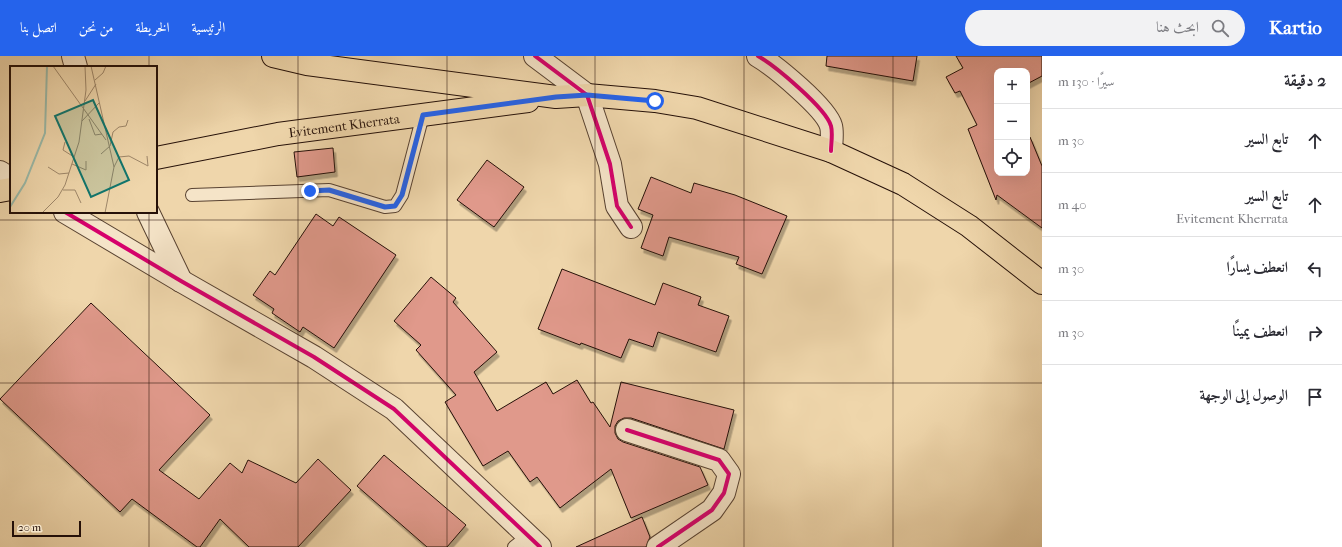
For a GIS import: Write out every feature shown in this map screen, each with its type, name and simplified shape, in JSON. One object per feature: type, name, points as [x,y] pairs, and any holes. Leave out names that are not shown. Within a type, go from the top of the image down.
[{"type":"main road","points":[[273,56],[307,64],[556,97],[587,95],[655,101],[697,108],[831,151],[903,184],[969,226],[1042,283]]},
{"type":"main road","name":"Evitement Kherrata","points":[[157,158],[278,134],[556,97]]},
{"type":"main road","points":[[0,192],[10,189]]},
{"type":"street","points":[[73,56],[76,66]]},
{"type":"street","points":[[535,56],[587,95],[610,164],[617,206],[631,227]]},
{"type":"street","points":[[758,56],[772,64],[822,111],[831,126],[831,151]]},
{"type":"street","points":[[0,172],[10,178]]},
{"type":"street","points":[[67,213],[181,282],[314,357],[394,409],[527,543]]},
{"type":"street","points":[[148,213],[181,282]]},
{"type":"street","points":[[627,430],[719,460],[729,474],[724,493],[712,510],[658,547]]},
{"type":"lane","points":[[192,195],[329,190],[385,207],[395,206],[402,195],[423,115]]},
{"type":"building","points":[[827,56],[917,56],[913,81],[826,66]]},
{"type":"building","points":[[956,56],[1042,56],[1042,76],[1030,82],[1030,68],[994,68],[994,176],[1030,176],[1030,137],[1042,166],[1042,228],[997,195],[996,200],[968,129],[977,125],[960,91],[955,93],[946,77],[963,68]]},
{"type":"building","points":[[333,148],[335,172],[297,177],[294,152]]},
{"type":"building","points":[[487,160],[524,187],[494,227],[457,200]]},
{"type":"building","points":[[651,177],[691,193],[694,183],[735,195],[787,216],[762,274],[736,264],[739,257],[669,237],[663,256],[641,248],[653,215],[638,209]]},
{"type":"building","points":[[316,214],[333,226],[339,217],[396,255],[334,348],[303,327],[300,332],[272,313],[274,309],[253,295],[270,271],[275,275]]},
{"type":"building","points":[[562,269],[655,305],[663,283],[701,297],[698,305],[729,316],[716,352],[658,332],[653,347],[629,339],[621,358],[581,343],[580,345],[538,329]]},
{"type":"building","points":[[431,277],[456,298],[453,302],[497,352],[474,372],[497,411],[546,382],[553,394],[577,380],[591,403],[593,402],[610,427],[621,382],[734,410],[724,449],[631,418],[624,418],[618,421],[615,426],[615,433],[618,439],[623,442],[700,467],[708,485],[631,518],[611,469],[560,508],[537,477],[530,482],[508,451],[483,466],[445,402],[456,395],[416,350],[421,345],[394,321]]},
{"type":"building","points":[[91,303],[210,415],[159,470],[199,499],[230,463],[242,473],[248,460],[296,483],[318,459],[351,490],[298,547],[249,547],[220,519],[200,547],[197,547],[132,499],[120,512],[0,399]]},
{"type":"building","points":[[384,455],[466,525],[447,547],[427,547],[357,486]]},
{"type":"building","points":[[642,517],[650,537],[646,547],[576,547]]},
{"type":"cycle path","points":[[535,56],[587,95],[610,164],[617,206],[631,227]]},
{"type":"cycle path","points":[[758,56],[799,88],[827,118],[832,129],[831,151]]},
{"type":"cycle path","points":[[67,213],[181,281],[314,357],[394,409],[540,547]]},
{"type":"cycle path","points":[[627,430],[719,460],[729,474],[724,493],[712,510],[658,547]]},
{"type":"route","points":[[310,191],[329,190],[385,207],[395,206],[402,195],[423,115],[556,97],[587,95],[655,101]]}]
